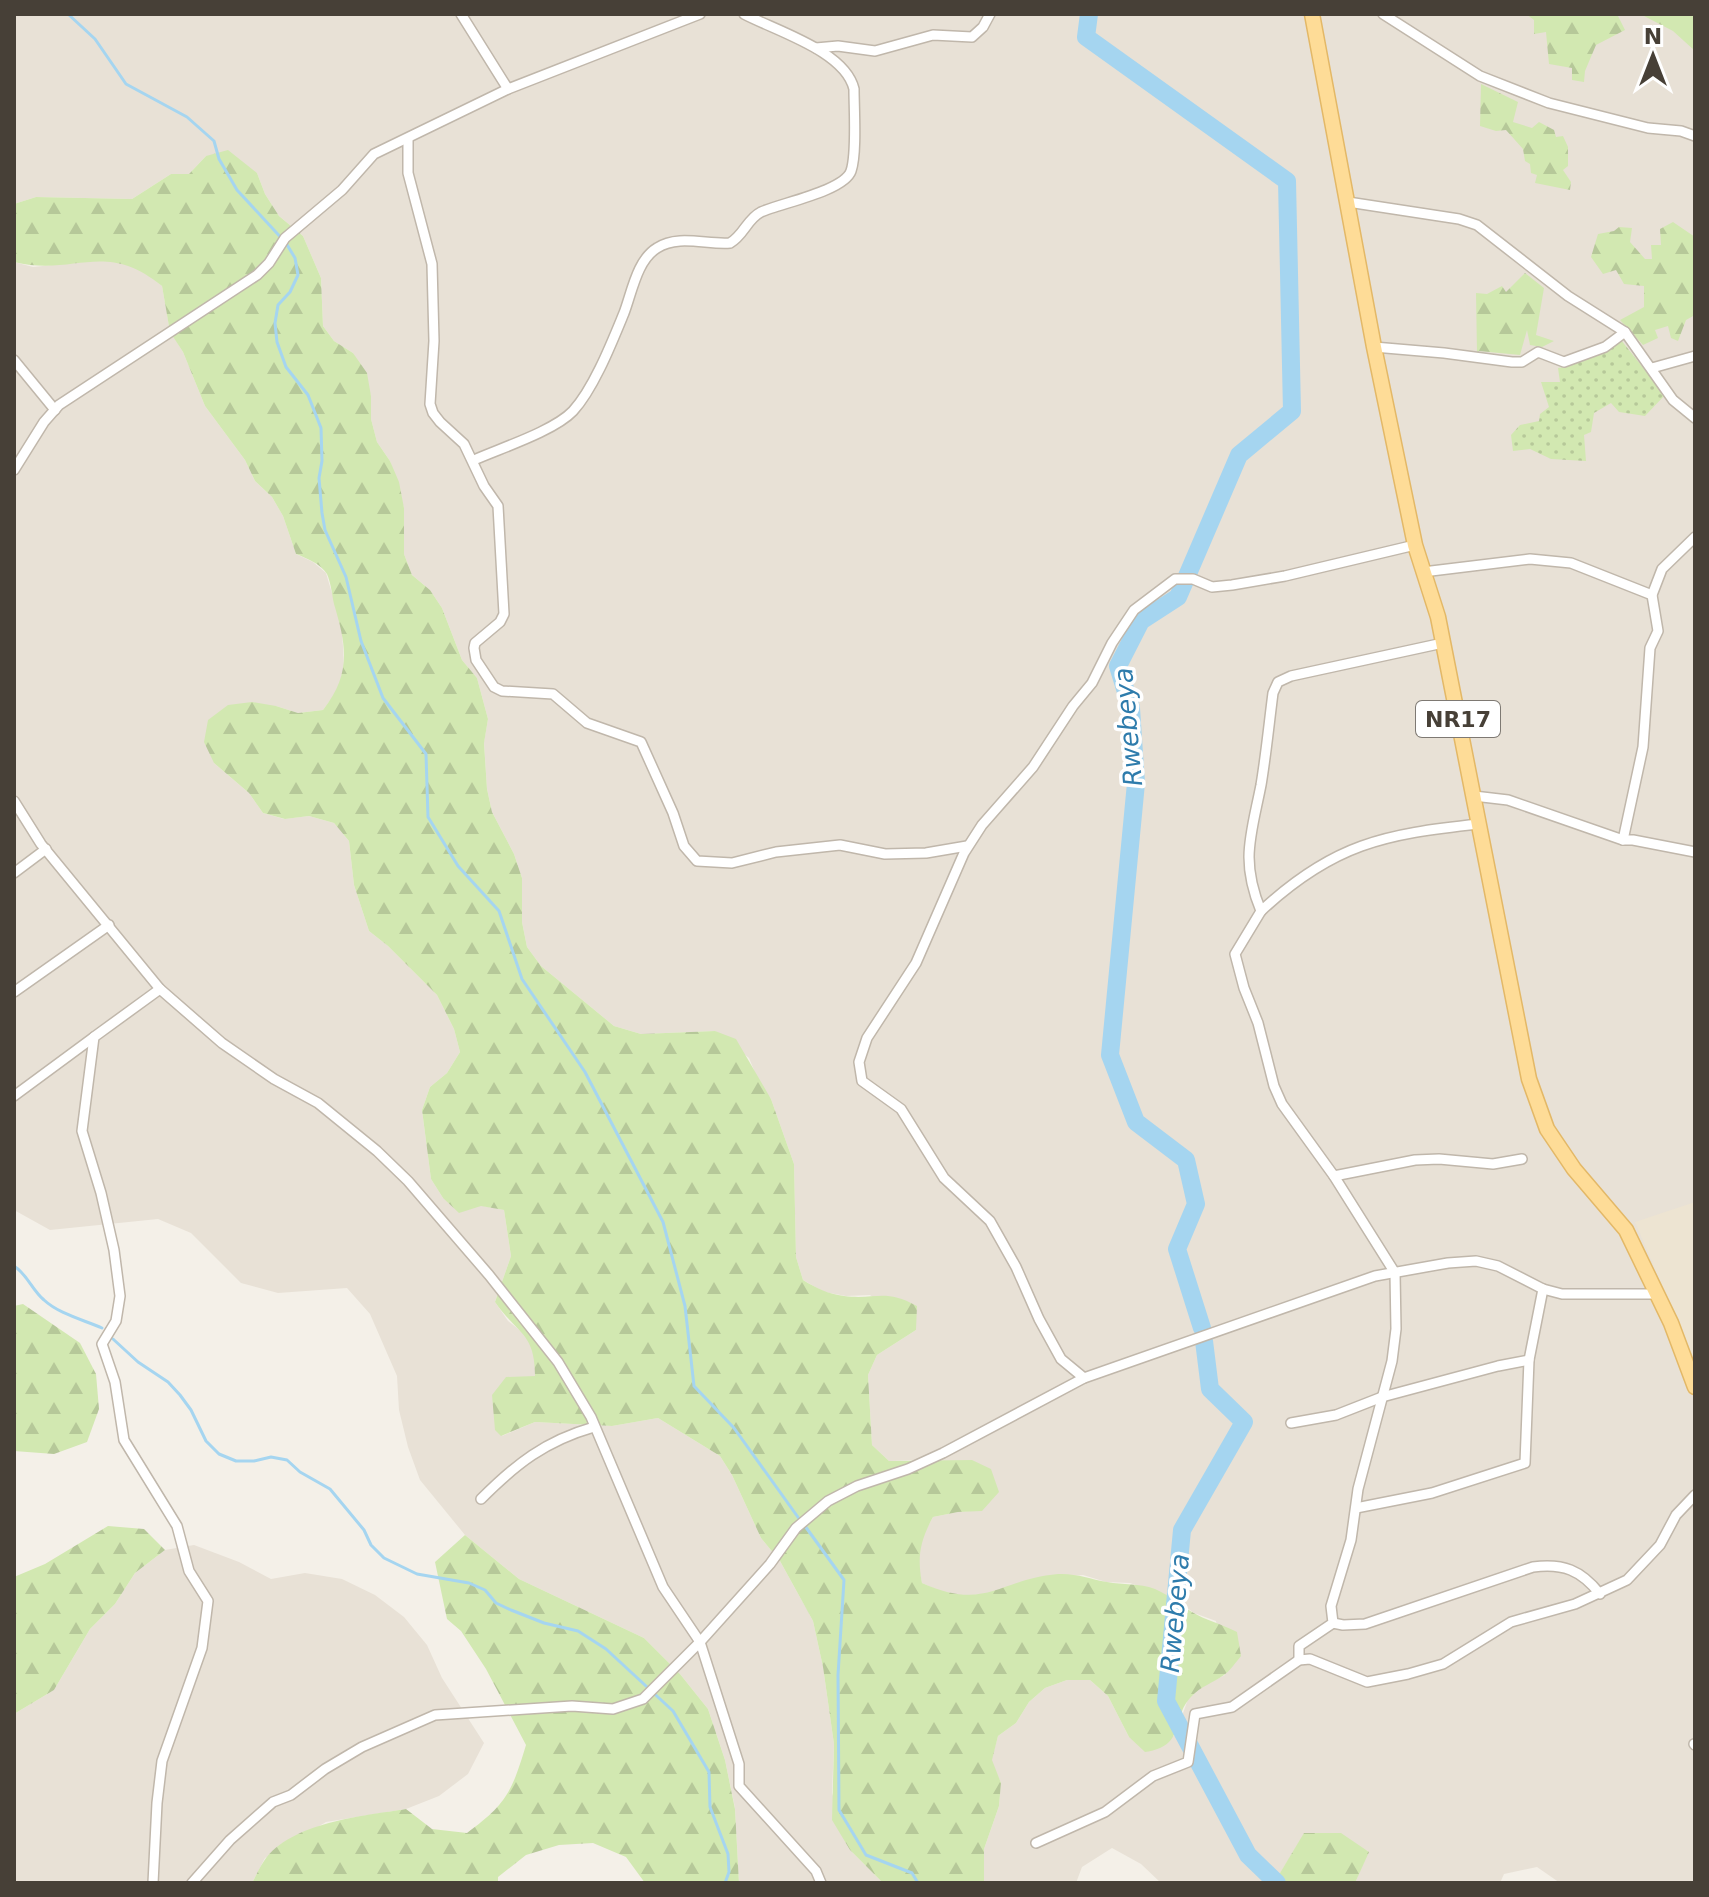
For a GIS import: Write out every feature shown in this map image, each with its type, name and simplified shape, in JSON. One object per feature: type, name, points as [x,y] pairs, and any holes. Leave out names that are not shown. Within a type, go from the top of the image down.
[{"type":"main road","name":"NR17","points":[[1312,14],[1374,347],[1415,545],[1438,617],[1521,1042],[1537,1106],[1547,1129],[1574,1169],[1626,1230],[1671,1323],[1695,1387]]},
{"type":"street","points":[[461,14],[508,89]]},
{"type":"street","points":[[474,460],[550,426],[576,408],[611,341],[638,274],[656,248],[683,241],[730,243],[755,216],[835,186],[849,176],[852,162],[852,80],[840,66],[816,48],[744,14]]},
{"type":"street","points":[[816,48],[838,46],[875,51],[933,35],[972,37],[983,27],[990,14]]},
{"type":"street","points":[[1383,14],[1480,76],[1549,103],[1648,128],[1681,131],[1695,136]]},
{"type":"street","points":[[14,470],[55,410],[76,393],[257,275],[282,242],[342,190],[374,154],[508,89],[692,15]]},
{"type":"street","points":[[408,139],[408,173],[432,264],[434,341],[430,404],[433,413],[459,438],[474,460],[484,486],[498,506],[505,605],[500,622],[475,643],[476,660],[498,690],[553,694],[587,723],[641,742],[673,813],[684,846],[697,861],[732,863],[776,852],[840,845],[885,854],[926,853],[967,846]]},
{"type":"street","points":[[1348,202],[1459,219],[1477,225],[1568,296],[1625,332],[1673,400],[1695,418]]},
{"type":"street","points":[[1374,347],[1519,363],[1538,352],[1564,362],[1605,347],[1625,332]]},
{"type":"street","points":[[1652,368],[1695,356]]},
{"type":"street","points":[[14,360],[55,410]]},
{"type":"street","points":[[1623,840],[1643,747],[1650,648],[1658,631],[1657,609],[1652,595],[1662,569],[1695,537]]},
{"type":"street","points":[[1084,1378],[1061,1359],[990,1221],[944,1178],[901,1109],[862,1081],[859,1062],[867,1038],[916,963],[967,846],[1033,767],[1092,683],[1112,643],[1134,610],[1175,579],[1193,579],[1212,587],[1232,585],[1285,576],[1415,545]]},
{"type":"street","points":[[1423,572],[1530,559],[1571,563],[1652,595]]},
{"type":"street","points":[[1261,911],[1250,884],[1250,830],[1261,783],[1273,693],[1278,682],[1291,676],[1443,643]]},
{"type":"street","points":[[1474,796],[1508,800],[1623,840],[1695,852]]},
{"type":"street","points":[[14,801],[46,849],[160,989],[222,1043],[274,1079],[318,1103],[377,1151],[408,1181],[489,1275],[558,1362],[581,1396],[657,1575],[700,1642],[739,1764],[739,1786],[816,1871],[821,1883]]},
{"type":"street","points":[[1333,1623],[1331,1606],[1351,1540],[1358,1489],[1392,1361],[1396,1329],[1395,1273],[1334,1176],[1282,1104],[1235,954],[1261,911],[1292,883],[1334,857],[1367,843],[1411,831],[1479,824]]},
{"type":"street","points":[[14,873],[46,849]]},
{"type":"street","points":[[14,992],[109,925]]},
{"type":"street","points":[[14,1096],[160,989]]},
{"type":"street","points":[[94,1037],[82,1131],[104,1207],[120,1296],[116,1321],[102,1344],[115,1382],[124,1440],[177,1526],[184,1559],[196,1585],[208,1601],[202,1648],[162,1761],[153,1883]]},
{"type":"street","points":[[1334,1176],[1415,1160],[1493,1164],[1522,1159]]},
{"type":"street","points":[[192,1883],[230,1840],[273,1802],[291,1795],[325,1769],[362,1747],[435,1715],[572,1706],[613,1709],[643,1699],[700,1642],[770,1564],[796,1528],[828,1501],[857,1486],[943,1453],[1084,1378],[1375,1276],[1448,1263],[1476,1261],[1498,1266],[1543,1289],[1562,1294],[1656,1294]]},
{"type":"street","points":[[1356,1508],[1432,1493],[1525,1463],[1529,1360],[1543,1289]]},
{"type":"street","points":[[1291,1423],[1336,1415],[1382,1397],[1529,1360]]},
{"type":"street","points":[[481,1499],[514,1466],[560,1440],[594,1427]]},
{"type":"street","points":[[1036,1843],[1105,1812],[1153,1776],[1188,1762],[1195,1714],[1232,1707],[1299,1660],[1310,1659],[1367,1682],[1408,1674],[1443,1664],[1511,1622],[1600,1594],[1627,1580],[1660,1545],[1676,1515],[1695,1495]]},
{"type":"street","points":[[1299,1660],[1299,1646],[1333,1623],[1365,1624],[1533,1567],[1563,1566],[1589,1580],[1600,1594]]},
{"type":"shaded area","points":[[14,14],[1640,14],[1673,30],[1688,43],[1695,51],[1695,1883],[1560,1883],[1537,1867],[1504,1874],[1500,1883],[1355,1883],[1368,1851],[1305,1833],[1274,1883],[1161,1883],[1141,1864],[1112,1848],[1082,1867],[1076,1883],[984,1883],[984,1849],[999,1806],[1001,1783],[991,1761],[998,1736],[1016,1723],[1029,1702],[1045,1688],[1067,1680],[1090,1680],[1108,1696],[1129,1737],[1175,1736],[1188,1699],[1205,1685],[1225,1675],[1216,1621],[1194,1613],[1175,1599],[1130,1583],[1106,1582],[1083,1575],[1034,1579],[990,1593],[967,1596],[944,1593],[922,1583],[917,1560],[922,1537],[933,1517],[982,1510],[939,1459],[889,1461],[872,1445],[868,1375],[877,1355],[916,1330],[870,1295],[846,1296],[824,1292],[803,1280],[796,1257],[794,1164],[771,1099],[758,1080],[749,1058],[715,1031],[641,1034],[614,1026],[541,966],[527,947],[522,922],[522,878],[514,854],[492,812],[487,789],[484,742],[488,719],[477,678],[462,660],[442,608],[430,590],[412,575],[404,554],[404,508],[390,461],[377,442],[371,419],[371,396],[353,353],[334,341],[323,326],[321,278],[303,236],[279,216],[265,194],[257,173],[206,156],[189,174],[171,174],[132,199],[36,197],[14,204]]},
{"type":"shaded area","points":[[101,260],[123,262],[144,271],[162,286],[170,331],[183,352],[205,406],[245,460],[255,481],[272,497],[283,516],[296,554],[326,573],[341,624],[344,669],[337,691],[323,710],[298,713],[276,706],[214,763],[249,793],[263,813],[284,819],[309,816],[334,823],[349,841],[354,885],[369,931],[437,995],[454,1029],[460,1052],[447,1073],[430,1087],[422,1110],[431,1179],[443,1198],[504,1210],[511,1256],[495,1302],[508,1321],[526,1335],[535,1355],[535,1377],[502,1436],[535,1422],[612,1426],[658,1418],[720,1456],[761,1538],[780,1561],[813,1621],[834,1744],[832,1793],[850,1850],[883,1883],[739,1883],[735,1808],[725,1760],[708,1709],[680,1674],[644,1638],[519,1579],[465,1535],[420,1480],[399,1410],[397,1376],[370,1314],[347,1288],[278,1293],[241,1283],[191,1233],[158,1219],[50,1230],[14,1210],[14,262],[33,267]]},
{"type":"shaded area","points":[[1695,1202],[1695,1362],[1635,1222]]},
{"type":"shaded area","points":[[194,1545],[239,1562],[271,1579],[305,1573],[342,1579],[375,1595],[404,1617],[427,1645],[442,1678],[484,1743],[468,1774],[439,1796],[406,1809],[326,1822],[265,1858],[252,1883],[14,1883],[14,1714],[54,1690],[90,1629],[115,1604],[135,1573],[165,1550]]},
{"type":"green space","points":[[1526,14],[1617,14],[1625,30],[1596,45],[1585,71],[1584,82],[1572,80],[1572,68],[1549,64],[1546,32],[1534,34],[1534,20]]},
{"type":"green space","points":[[1640,14],[1695,14],[1695,51],[1673,31]]},
{"type":"green space","points":[[1481,84],[1518,102],[1513,122],[1532,128],[1539,122],[1554,130],[1556,137],[1563,136],[1568,147],[1568,166],[1563,170],[1571,182],[1570,190],[1535,183],[1537,175],[1531,173],[1523,149],[1506,130],[1496,131],[1480,126]]},
{"type":"green space","points":[[228,150],[257,173],[265,194],[279,216],[303,236],[321,278],[323,326],[334,341],[353,353],[367,373],[371,419],[377,442],[399,482],[404,508],[404,554],[412,575],[430,590],[442,608],[462,660],[477,678],[488,719],[484,743],[487,789],[492,812],[514,854],[522,878],[522,922],[527,947],[541,966],[614,1026],[641,1034],[715,1031],[736,1039],[771,1099],[794,1164],[796,1257],[803,1280],[838,1295],[896,1297],[917,1306],[916,1330],[877,1355],[868,1375],[872,1445],[889,1461],[972,1460],[991,1469],[999,1492],[982,1511],[933,1517],[921,1549],[922,1583],[962,1595],[992,1591],[1038,1577],[1077,1575],[1155,1589],[1197,1615],[1237,1632],[1241,1656],[1226,1673],[1191,1697],[1172,1738],[1158,1749],[1145,1752],[1129,1737],[1108,1696],[1090,1680],[1067,1680],[1045,1688],[1029,1702],[1016,1723],[998,1736],[992,1760],[1001,1783],[999,1806],[984,1849],[984,1883],[883,1883],[850,1850],[832,1820],[834,1744],[813,1621],[780,1561],[761,1538],[720,1456],[658,1418],[612,1426],[535,1422],[501,1436],[495,1430],[492,1395],[506,1377],[535,1376],[534,1362],[532,1350],[523,1334],[495,1302],[511,1256],[504,1210],[481,1206],[459,1213],[443,1198],[431,1179],[422,1110],[430,1087],[447,1073],[460,1052],[454,1029],[437,995],[369,931],[354,885],[349,841],[334,823],[309,816],[285,819],[263,813],[249,793],[214,763],[204,742],[208,720],[228,705],[252,702],[298,713],[323,710],[338,684],[344,660],[342,634],[330,581],[317,564],[296,554],[283,516],[272,497],[255,481],[245,460],[205,406],[183,352],[170,332],[162,286],[141,272],[106,262],[35,265],[14,262],[14,204],[36,197],[132,199],[171,174],[189,174],[206,156]]},
{"type":"green space","points":[[1673,222],[1695,237],[1695,315],[1686,320],[1678,341],[1671,338],[1668,326],[1655,330],[1658,338],[1643,345],[1620,320],[1644,307],[1644,286],[1624,284],[1616,270],[1603,274],[1591,257],[1598,234],[1619,227],[1632,228],[1630,242],[1645,259],[1652,259],[1651,245],[1661,245],[1660,229]]},
{"type":"green space","points":[[1525,273],[1544,288],[1536,335],[1554,341],[1542,347],[1530,345],[1527,330],[1520,355],[1479,351],[1477,354],[1476,293],[1487,294],[1502,286],[1506,292]]},
{"type":"green space","points":[[1621,340],[1665,395],[1645,416],[1619,412],[1611,403],[1594,413],[1591,432],[1584,435],[1586,461],[1551,459],[1530,449],[1513,451],[1511,435],[1520,425],[1539,421],[1540,414],[1549,407],[1541,382],[1560,382],[1558,368],[1570,366]]},
{"type":"green space","points":[[23,1304],[80,1343],[96,1374],[99,1409],[87,1442],[54,1454],[14,1451],[14,1306]]},
{"type":"green space","points":[[108,1526],[144,1529],[165,1550],[135,1573],[115,1604],[90,1629],[54,1690],[14,1714],[14,1577],[45,1564]]},
{"type":"green space","points":[[465,1535],[519,1579],[644,1638],[680,1674],[708,1709],[725,1760],[735,1809],[739,1883],[645,1883],[626,1857],[593,1843],[559,1845],[526,1855],[498,1877],[498,1883],[252,1883],[264,1861],[276,1848],[309,1829],[349,1818],[406,1809],[432,1829],[467,1833],[500,1805],[512,1785],[526,1745],[486,1669],[461,1631],[447,1619],[435,1562]]},
{"type":"green space","points":[[1304,1833],[1341,1833],[1369,1852],[1355,1883],[1274,1883]]},
{"type":"waterway","points":[[68,14],[95,39],[126,84],[187,117],[214,141],[219,159],[237,190],[286,243],[295,258],[298,275],[290,292],[278,305],[275,323],[277,342],[286,367],[308,395],[321,428],[319,478],[325,530],[346,577],[361,641],[383,698],[426,754],[428,817],[458,866],[499,911],[522,979],[585,1072],[663,1222],[685,1306],[694,1386],[734,1428],[800,1520]]},
{"type":"waterway","name":"Rwebeya","points":[[1089,14],[1086,37],[1287,181],[1292,411],[1239,455],[1178,597],[1141,621],[1118,666],[1131,708],[1136,783],[1110,1055],[1136,1122],[1186,1160],[1196,1204],[1177,1249],[1202,1328]]},
{"type":"waterway","points":[[14,1266],[50,1305],[102,1328]]},
{"type":"waterway","points":[[113,1339],[180,1395],[206,1441],[219,1454],[236,1461],[271,1457],[287,1460],[300,1472],[330,1489],[384,1558],[417,1574],[469,1583],[485,1590],[496,1603],[544,1623],[578,1631],[606,1649],[673,1711],[709,1772],[710,1807],[728,1854],[729,1872],[725,1883]]},
{"type":"waterway","name":"Rwebeya","points":[[1204,1341],[1210,1389],[1244,1422],[1182,1530],[1166,1701],[1248,1855],[1277,1883]]},
{"type":"waterway","points":[[805,1526],[844,1580],[838,1675],[839,1810],[866,1855],[912,1873],[918,1883]]}]
